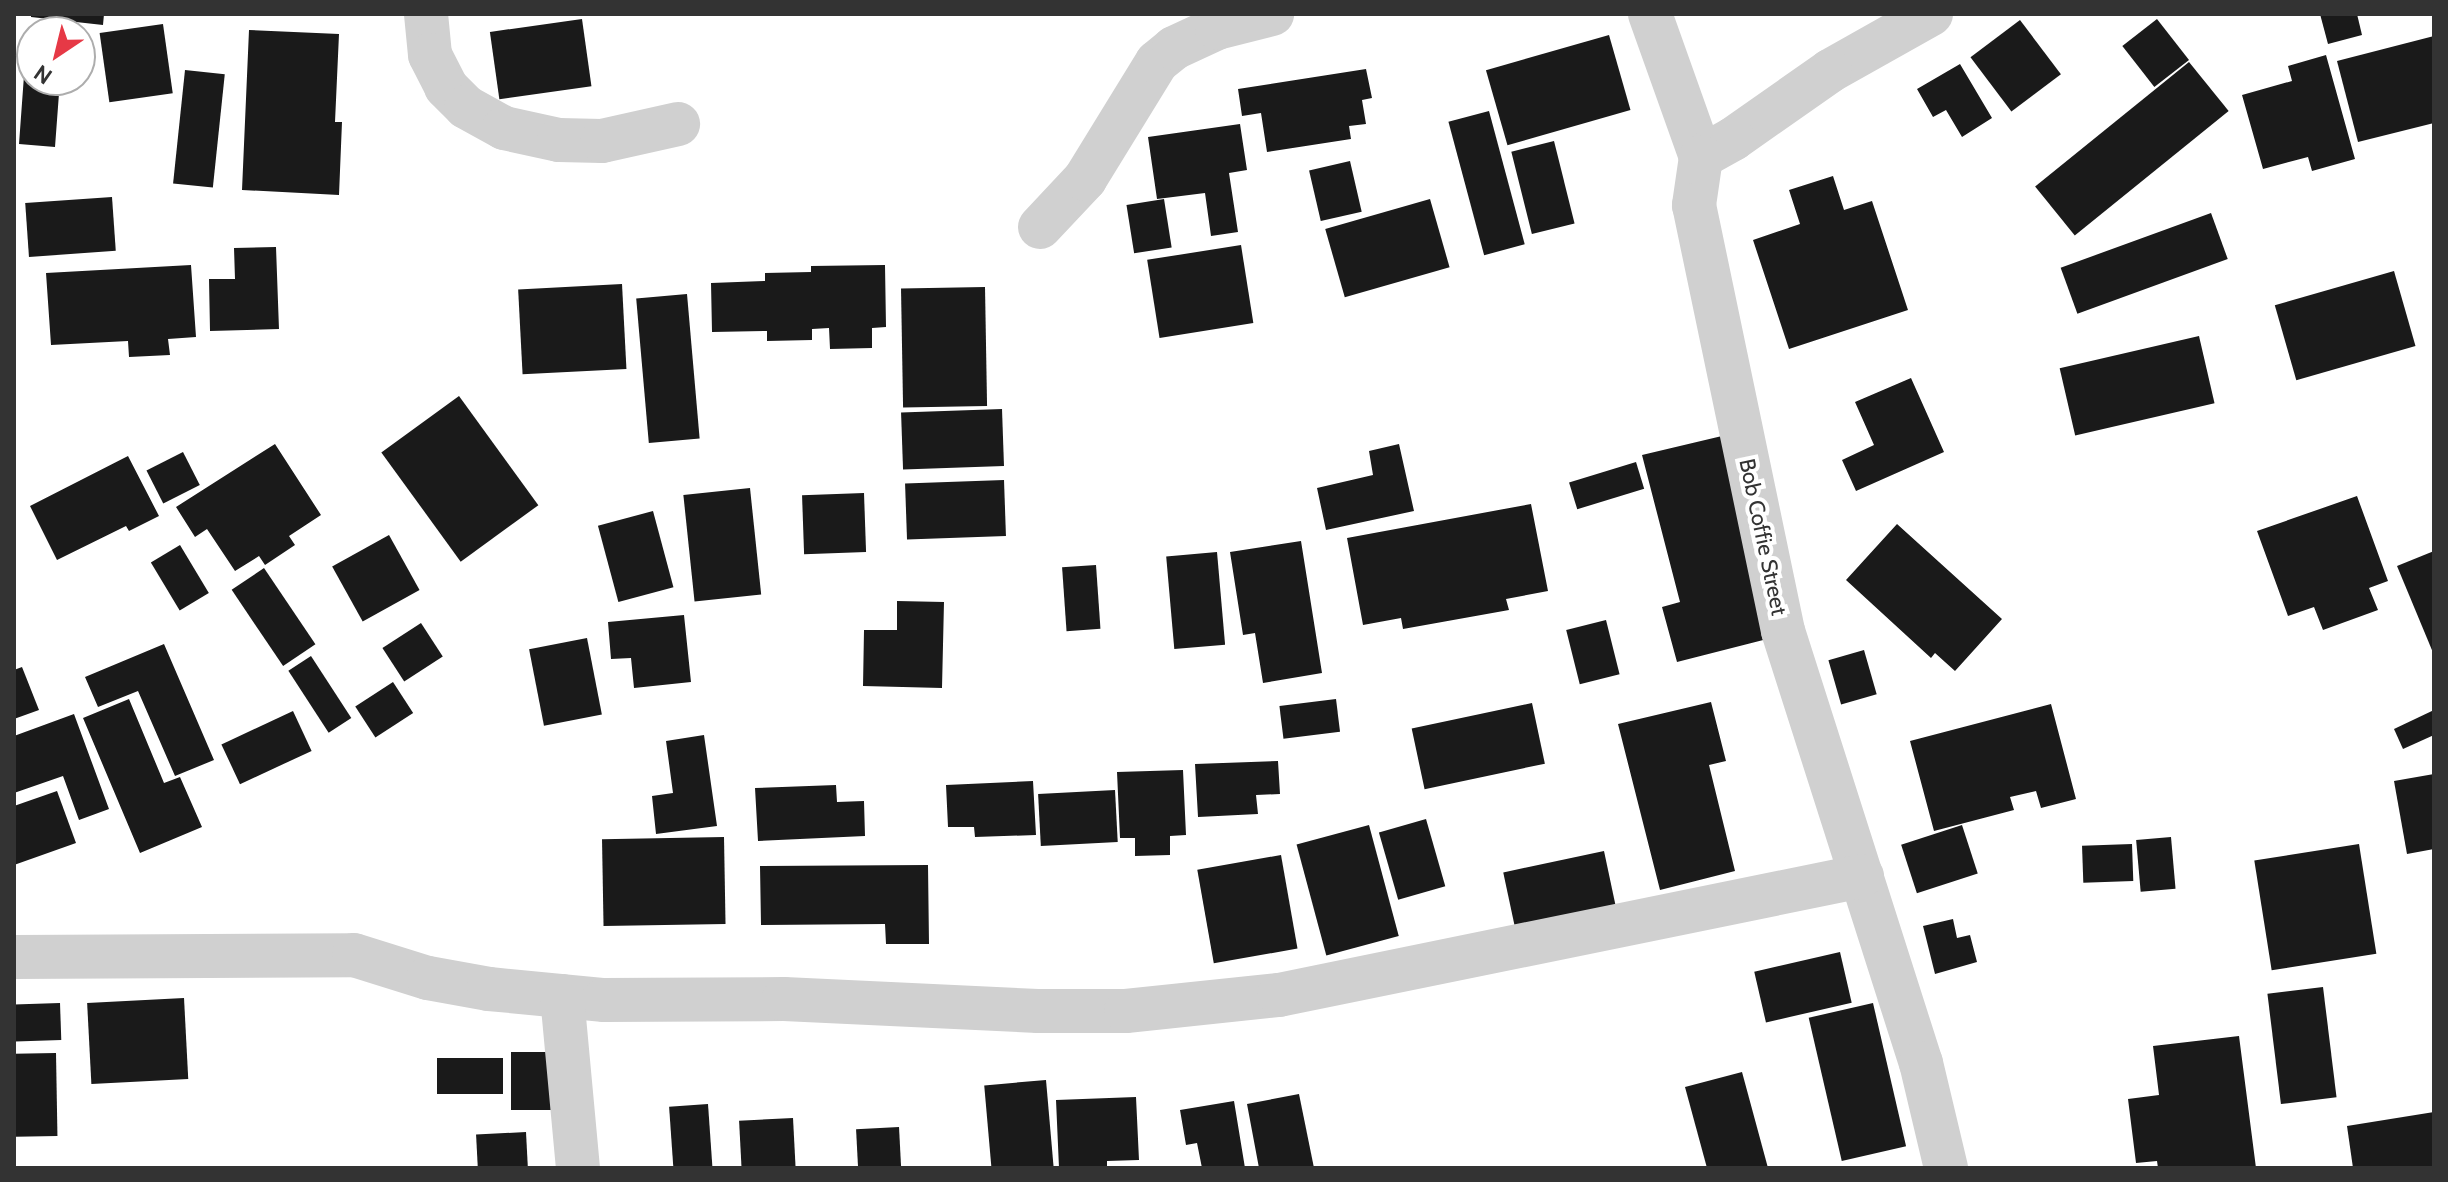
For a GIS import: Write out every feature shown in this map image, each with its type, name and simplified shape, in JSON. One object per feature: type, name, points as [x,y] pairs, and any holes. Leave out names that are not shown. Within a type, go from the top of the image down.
[{"type":"street","points":[[426,14],[430,55],[446,87],[466,107],[504,128],[559,140],[602,141],[678,124]]},
{"type":"street","points":[[1650,14],[1701,157],[1733,139],[1830,71],[1931,14]]},
{"type":"street","points":[[1040,227],[1085,179],[1157,62],[1174,48],[1255,16]]},
{"type":"street","name":"Bob Coffie Street","points":[[1701,157],[1694,205],[1783,631],[1921,1063],[1946,1168]]},
{"type":"street","points":[[14,957],[354,955],[428,978],[489,989],[604,1000],[784,999],[1038,1011],[1126,1011],[1279,995],[1862,876]]},
{"type":"street","points":[[562,996],[578,1168]]},
{"type":"building","points":[[104,14],[103,25],[96,24],[96,16],[31,16]]},
{"type":"building","points":[[2320,14],[2357,14],[2362,35],[2328,44]]},
{"type":"building","points":[[582,19],[591,86],[499,99],[490,32]]},
{"type":"building","points":[[2157,19],[2189,60],[2154,87],[2122,46]]},
{"type":"building","points":[[2020,20],[2061,74],[2011,112],[1970,57]]},
{"type":"building","points":[[163,24],[173,93],[109,102],[100,33]]},
{"type":"building","points":[[249,30],[339,34],[335,122],[342,122],[339,195],[242,190]]},
{"type":"building","points":[[1609,35],[1630,110],[1507,145],[1486,70]]},
{"type":"building","points":[[2434,36],[2434,123],[2358,142],[2337,61]]},
{"type":"building","points":[[2326,55],[2355,159],[2312,171],[2308,157],[2263,169],[2242,95],[2292,81],[2288,66]]},
{"type":"building","points":[[2189,62],[2229,111],[2075,236],[2035,187]]},
{"type":"building","points":[[1960,64],[1992,118],[1962,137],[1946,110],[1933,117],[1917,89]]},
{"type":"building","points":[[1366,69],[1372,98],[1362,100],[1366,124],[1349,126],[1351,139],[1267,152],[1261,113],[1242,116],[1238,89]]},
{"type":"building","points":[[185,70],[225,74],[213,188],[173,183]]},
{"type":"building","points":[[22,96],[59,96],[55,147],[19,144]]},
{"type":"building","points":[[1489,111],[1525,244],[1484,255],[1448,122]]},
{"type":"building","points":[[1240,124],[1247,170],[1229,173],[1238,232],[1211,236],[1205,193],[1157,199],[1148,137]]},
{"type":"building","points":[[1554,141],[1575,223],[1532,234],[1511,152]]},
{"type":"building","points":[[1350,161],[1362,212],[1321,221],[1309,170]]},
{"type":"building","points":[[1833,176],[1844,210],[1872,201],[1908,310],[1789,349],[1753,240],[1800,224],[1789,190]]},
{"type":"building","points":[[112,197],[116,251],[29,257],[25,203]]},
{"type":"building","points":[[1164,199],[1172,247],[1134,253],[1126,205]]},
{"type":"building","points":[[1430,199],[1450,267],[1345,297],[1325,229]]},
{"type":"building","points":[[2211,213],[2228,259],[2077,314],[2061,268]]},
{"type":"building","points":[[1241,245],[1253,323],[1160,338],[1147,260]]},
{"type":"building","points":[[276,247],[279,329],[210,331],[209,279],[235,279],[234,248]]},
{"type":"building","points":[[191,265],[196,337],[168,339],[170,355],[129,357],[128,341],[51,345],[46,273]]},
{"type":"building","points":[[885,265],[886,327],[872,328],[872,348],[830,349],[829,328],[812,329],[812,340],[767,341],[767,331],[712,332],[711,283],[765,281],[765,273],[811,272],[811,266]]},
{"type":"building","points":[[2394,271],[2415,346],[2296,380],[2275,305]]},
{"type":"building","points":[[622,284],[626,369],[523,374],[518,289]]},
{"type":"building","points":[[985,287],[987,406],[903,407],[901,288]]},
{"type":"building","points":[[687,294],[700,438],[649,443],[636,298]]},
{"type":"building","points":[[2199,336],[2215,403],[2075,435],[2060,368]]},
{"type":"building","points":[[1911,378],[1944,452],[1856,491],[1842,460],[1874,445],[1855,402]]},
{"type":"building","points":[[459,396],[538,505],[461,562],[381,452]]},
{"type":"building","points":[[1002,409],[1004,466],[903,469],[901,413]]},
{"type":"building","points":[[1722,436],[1775,637],[1677,662],[1662,607],[1680,602],[1642,455]]},
{"type":"building","points":[[275,444],[321,515],[289,536],[295,545],[265,565],[259,556],[235,571],[207,529],[195,537],[176,507]]},
{"type":"building","points":[[1399,444],[1414,511],[1326,530],[1317,488],[1373,475],[1369,451]]},
{"type":"building","points":[[183,452],[200,485],[163,504],[146,471]]},
{"type":"building","points":[[128,456],[159,516],[129,531],[126,526],[57,560],[30,506]]},
{"type":"building","points":[[1636,462],[1644,489],[1577,509],[1569,482]]},
{"type":"building","points":[[1004,480],[1006,536],[907,539],[905,483]]},
{"type":"building","points":[[750,488],[761,594],[695,601],[683,495]]},
{"type":"building","points":[[864,493],[866,552],[804,554],[802,495]]},
{"type":"building","points":[[2357,496],[2388,581],[2369,588],[2378,610],[2323,630],[2314,607],[2288,616],[2257,531]]},
{"type":"building","points":[[1531,504],[1548,591],[1506,599],[1509,610],[1403,629],[1401,618],[1363,625],[1347,538]]},
{"type":"building","points":[[653,511],[673,587],[618,602],[598,526]]},
{"type":"building","points":[[1897,524],[2002,619],[1955,671],[1935,653],[1931,658],[1846,580]]},
{"type":"building","points":[[389,535],[420,590],[363,622],[332,567]]},
{"type":"building","points":[[1301,541],[1322,673],[1263,683],[1255,633],[1243,635],[1230,552]]},
{"type":"building","points":[[180,545],[209,593],[180,611],[151,563]]},
{"type":"building","points":[[2434,551],[2434,655],[2397,566]]},
{"type":"building","points":[[1217,552],[1225,645],[1174,649],[1166,556]]},
{"type":"building","points":[[1096,565],[1100,629],[1067,631],[1062,567]]},
{"type":"building","points":[[264,568],[315,644],[283,666],[232,590]]},
{"type":"building","points":[[897,601],[944,602],[942,688],[863,686],[864,630],[897,630]]},
{"type":"building","points":[[684,615],[691,682],[634,688],[631,658],[611,659],[608,622]]},
{"type":"building","points":[[1606,620],[1620,674],[1580,684],[1566,630]]},
{"type":"building","points":[[421,623],[443,657],[404,682],[382,648]]},
{"type":"building","points":[[587,638],[602,715],[544,726],[529,649]]},
{"type":"building","points":[[164,644],[214,760],[175,776],[138,691],[98,707],[85,677]]},
{"type":"building","points":[[1864,650],[1877,694],[1841,704],[1828,660]]},
{"type":"building","points":[[311,656],[351,718],[329,733],[288,671]]},
{"type":"building","points":[[22,667],[39,710],[14,719],[14,670]]},
{"type":"building","points":[[393,682],[413,713],[375,738],[355,707]]},
{"type":"building","points":[[129,699],[164,783],[180,777],[202,827],[140,853],[83,718]]},
{"type":"building","points":[[1336,699],[1340,732],[1283,739],[1279,706]]},
{"type":"building","points":[[1711,702],[1726,761],[1709,765],[1735,871],[1660,890],[1618,724]]},
{"type":"building","points":[[1532,703],[1545,764],[1425,789],[1412,729]]},
{"type":"building","points":[[2051,704],[2076,799],[2041,808],[2036,791],[2010,797],[2014,810],[1934,831],[1910,741]]},
{"type":"building","points":[[2434,710],[2434,735],[2403,749],[2394,729]]},
{"type":"building","points":[[293,711],[312,751],[240,784],[221,744]]},
{"type":"building","points":[[74,714],[109,809],[79,820],[63,776],[14,793],[14,736]]},
{"type":"building","points":[[704,735],[717,826],[656,834],[652,796],[673,793],[666,741]]},
{"type":"building","points":[[1278,761],[1280,794],[1256,795],[1258,814],[1198,817],[1195,764]]},
{"type":"building","points":[[1183,770],[1186,835],[1170,836],[1170,855],[1135,856],[1135,838],[1120,838],[1117,772]]},
{"type":"building","points":[[2434,774],[2434,849],[2407,854],[2394,781]]},
{"type":"building","points":[[1033,781],[1036,835],[975,837],[974,827],[948,827],[946,785]]},
{"type":"building","points":[[836,785],[837,802],[864,801],[865,836],[758,841],[755,788]]},
{"type":"building","points":[[1115,790],[1118,842],[1041,846],[1038,794]]},
{"type":"building","points":[[57,791],[76,843],[14,865],[14,806]]},
{"type":"building","points":[[1426,819],[1445,886],[1398,900],[1379,833]]},
{"type":"building","points":[[1369,825],[1399,936],[1326,955],[1297,844]]},
{"type":"building","points":[[1962,825],[1978,874],[1917,893],[1901,845]]},
{"type":"building","points":[[724,837],[726,924],[604,926],[602,839]]},
{"type":"building","points":[[2171,837],[2176,889],[2141,892],[2136,840]]},
{"type":"building","points":[[2132,844],[2133,881],[2083,883],[2082,846]]},
{"type":"building","points":[[2359,844],[2376,954],[2272,970],[2254,861]]},
{"type":"building","points":[[1604,851],[1617,912],[1516,933],[1503,872]]},
{"type":"building","points":[[1281,855],[1297,949],[1214,963],[1197,870]]},
{"type":"building","points":[[928,865],[929,944],[886,944],[885,924],[761,925],[760,866]]},
{"type":"building","points":[[1953,919],[1957,938],[1970,935],[1977,962],[1935,974],[1923,926]]},
{"type":"building","points":[[1840,952],[1852,1003],[1766,1022],[1754,972]]},
{"type":"building","points":[[2323,987],[2337,1097],[2281,1104],[2267,994]]},
{"type":"building","points":[[184,998],[188,1079],[91,1084],[87,1003]]},
{"type":"building","points":[[60,1003],[61,1040],[15,1042],[14,1005]]},
{"type":"building","points":[[1873,1003],[1906,1146],[1842,1161],[1809,1018]]},
{"type":"building","points":[[2239,1036],[2256,1168],[2158,1168],[2157,1161],[2136,1163],[2128,1099],[2159,1095],[2153,1046]]},
{"type":"building","points":[[511,1052],[552,1052],[552,1110],[511,1110]]},
{"type":"building","points":[[56,1053],[57,1136],[15,1137],[14,1054]]},
{"type":"building","points":[[437,1058],[503,1058],[503,1094],[437,1094]]},
{"type":"building","points":[[1742,1072],[1768,1168],[1707,1168],[1685,1087]]},
{"type":"building","points":[[1046,1080],[1054,1168],[991,1168],[984,1085]]},
{"type":"building","points":[[1299,1094],[1314,1168],[1259,1168],[1247,1104]]},
{"type":"building","points":[[1136,1097],[1139,1160],[1107,1161],[1107,1168],[1059,1168],[1056,1100]]},
{"type":"building","points":[[1234,1101],[1245,1168],[1202,1168],[1197,1143],[1186,1145],[1180,1110]]},
{"type":"building","points":[[708,1104],[712,1168],[673,1168],[669,1107]]},
{"type":"building","points":[[2434,1112],[2434,1168],[2353,1168],[2347,1126]]},
{"type":"building","points":[[793,1118],[796,1168],[742,1168],[739,1121]]},
{"type":"building","points":[[899,1127],[901,1168],[858,1168],[856,1129]]},
{"type":"building","points":[[526,1132],[528,1168],[478,1168],[476,1135]]}]
